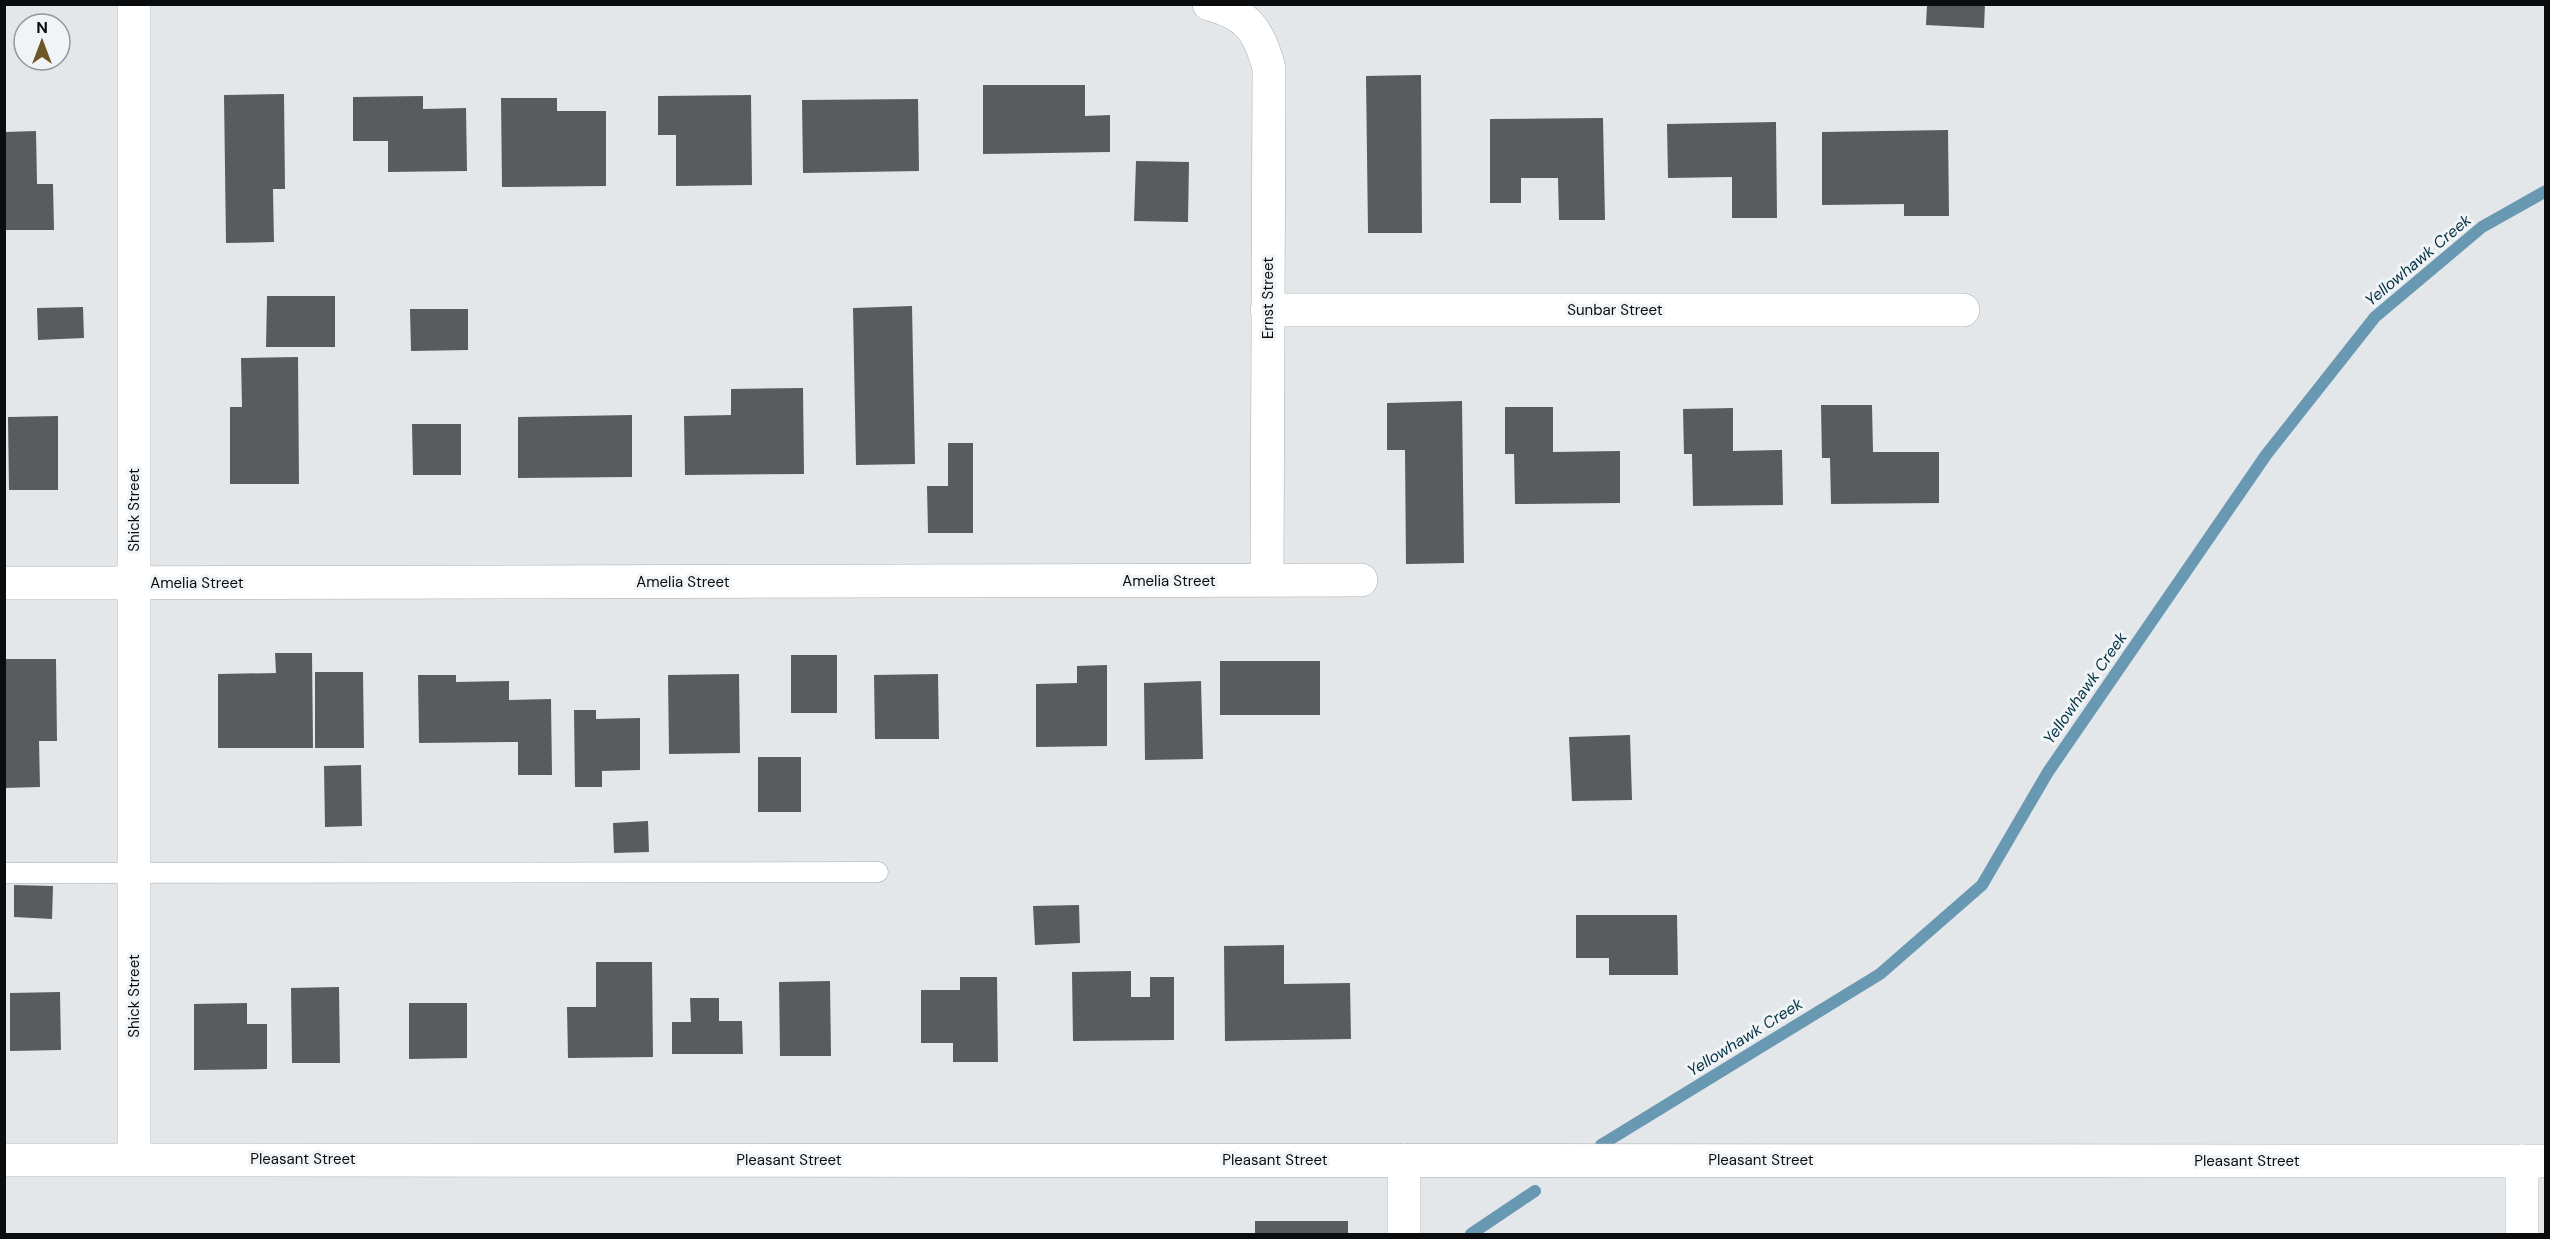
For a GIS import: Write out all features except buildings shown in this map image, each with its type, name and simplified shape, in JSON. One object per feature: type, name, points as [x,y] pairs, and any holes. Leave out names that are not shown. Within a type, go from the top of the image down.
[{"type":"street","name":"Shick Street","points":[[134,4],[135,1159]]},
{"type":"street","name":"Ernst Street","points":[[1209,4],[1225,8],[1248,21],[1262,43],[1269,68],[1267,580]]},
{"type":"street","name":"Sunbar Street","points":[[1267,310],[1963,310]]},
{"type":"street","name":"Amelia Street","points":[[4,583],[1361,580]]},
{"type":"street","name":"Pleasant Street","points":[[4,1160],[2534,1161]]},
{"type":"street","points":[[1404,1160],[1404,1234]]},
{"type":"street","points":[[2522,1234],[2534,1161]]},
{"type":"lane","points":[[4,873],[878,872]]},
{"type":"waterway","name":"Yellowhawk Creek","points":[[1601,1145],[1880,974],[1982,885],[2048,772],[2266,455],[2375,317],[2482,227],[2546,191]]},
{"type":"waterway","name":"Yellowhawk Creek","points":[[1471,1234],[1535,1191]]}]
